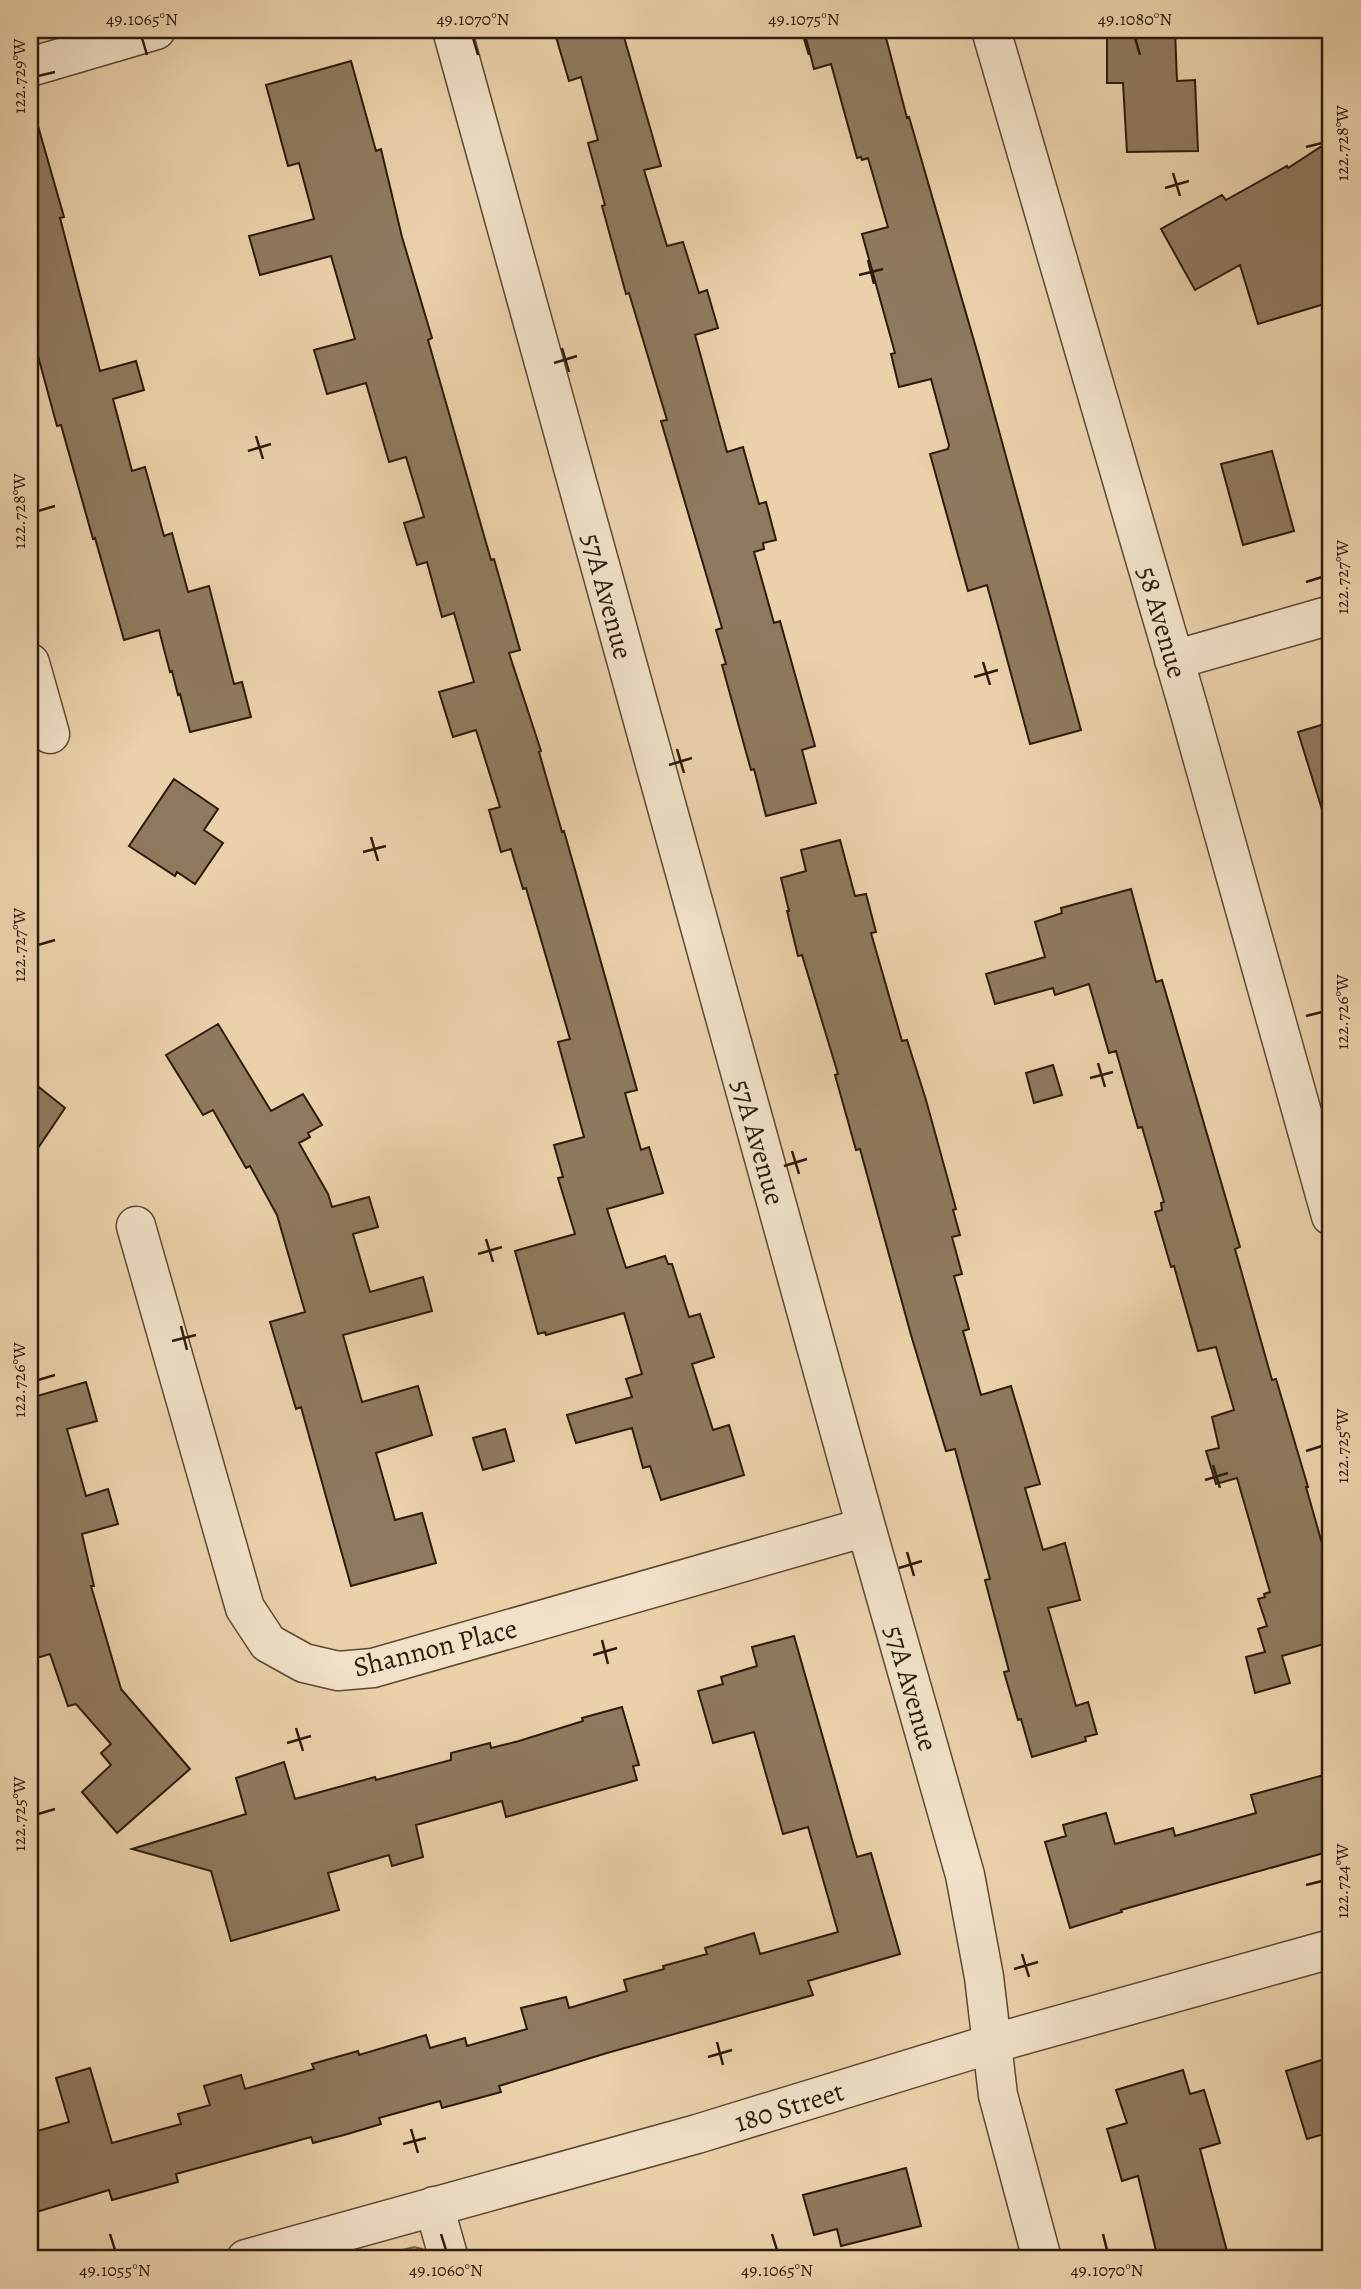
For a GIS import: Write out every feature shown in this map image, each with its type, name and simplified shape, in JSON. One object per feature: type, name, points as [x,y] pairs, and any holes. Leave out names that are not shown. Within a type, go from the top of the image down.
[{"type":"street","points":[[30,67],[156,30]]},
{"type":"street","name":"57A Avenue","points":[[452,30],[866,1527],[965,1875],[981,1955],[998,2095],[1042,2259]]},
{"type":"street","name":"58 Avenue","points":[[992,30],[1331,1216]]},
{"type":"street","points":[[1174,660],[1331,615]]},
{"type":"street","points":[[30,663],[50,734]]},
{"type":"street","name":"Shannon Place","points":[[136,1226],[246,1608],[268,1643],[304,1663],[338,1671],[373,1668],[866,1527]]},
{"type":"street","name":"180 Street","points":[[246,2259],[697,2134],[991,2044],[1331,1949]]},
{"type":"street","points":[[434,2206],[449,2259]]},
{"type":"shaded area","points":[[414,2247],[422,2249],[435,2259],[368,2259]]},
{"type":"building","points":[[580,30],[622,30],[661,166],[644,170],[667,246],[683,242],[699,293],[707,290],[718,328],[695,335],[727,452],[743,447],[759,504],[766,502],[776,540],[763,543],[764,549],[754,552],[774,623],[780,621],[815,746],[802,750],[816,803],[766,816],[754,769],[751,770],[722,665],[726,664],[716,630],[722,628],[661,421],[667,420],[629,293],[626,294],[602,206],[605,205],[588,143],[598,140],[581,77],[569,81],[556,37]]},
{"type":"building","points":[[804,30],[884,30],[907,118],[909,117],[979,358],[1081,730],[1030,744],[987,585],[968,591],[930,454],[948,449],[949,445],[931,379],[899,387],[891,354],[895,353],[862,234],[888,227],[868,158],[857,158],[831,64],[814,69]]},
{"type":"building","points":[[1107,30],[1175,30],[1177,81],[1195,80],[1198,151],[1127,152],[1123,83],[1107,83]]},
{"type":"building","points":[[351,61],[376,151],[381,149],[402,237],[432,338],[428,340],[491,560],[494,559],[520,650],[509,653],[541,751],[539,752],[637,1090],[625,1093],[641,1150],[649,1147],[663,1193],[607,1209],[626,1268],[665,1256],[668,1264],[672,1264],[689,1317],[700,1314],[714,1357],[692,1364],[713,1430],[729,1425],[744,1475],[661,1500],[650,1466],[643,1468],[632,1428],[576,1443],[567,1415],[632,1397],[626,1379],[642,1374],[624,1313],[546,1335],[545,1332],[538,1334],[515,1251],[575,1234],[558,1178],[563,1177],[554,1145],[584,1137],[558,1042],[570,1039],[526,888],[523,889],[511,849],[501,852],[489,810],[500,807],[476,730],[453,737],[439,692],[474,682],[454,613],[442,617],[427,562],[417,565],[404,523],[424,517],[406,457],[389,462],[366,383],[327,394],[314,350],[355,339],[331,256],[260,275],[249,236],[314,219],[299,163],[288,166],[266,85]]},
{"type":"building","points":[[38,126],[64,217],[60,218],[100,371],[136,361],[144,390],[113,399],[132,471],[145,467],[164,536],[172,533],[188,592],[209,586],[234,684],[242,682],[251,717],[190,732],[159,630],[124,640],[61,425],[57,426],[35,345],[30,346],[30,128]]},
{"type":"building","points":[[1331,140],[1331,302],[1258,324],[1240,265],[1195,290],[1161,229],[1222,195],[1226,200],[1287,166],[1288,168]]},
{"type":"building","points":[[1272,451],[1294,531],[1243,545],[1221,464]]},
{"type":"building","points":[[1331,722],[1331,815],[1324,816],[1298,732]]},
{"type":"building","points":[[174,779],[218,809],[204,830],[223,843],[195,884],[177,872],[175,876],[129,846]]},
{"type":"building","points":[[840,840],[855,896],[866,894],[876,932],[871,933],[902,1041],[907,1040],[926,1100],[956,1209],[953,1210],[960,1235],[952,1237],[962,1274],[954,1276],[969,1329],[963,1331],[981,1395],[1011,1386],[1040,1484],[1025,1488],[1043,1550],[1065,1543],[1080,1600],[1048,1608],[1076,1706],[1088,1702],[1097,1734],[1085,1737],[1086,1741],[1032,1757],[1004,1672],[1009,1671],[985,1580],[990,1579],[955,1449],[946,1451],[860,1149],[856,1150],[835,1075],[838,1074],[802,955],[798,956],[787,911],[781,878],[806,871],[801,850]]},
{"type":"building","points":[[1131,889],[1156,982],[1162,980],[1240,1247],[1235,1249],[1272,1380],[1276,1379],[1308,1487],[1327,1561],[1324,1562],[1331,1589],[1331,1642],[1282,1656],[1290,1683],[1255,1693],[1246,1657],[1265,1652],[1258,1629],[1267,1626],[1258,1599],[1270,1592],[1237,1478],[1216,1484],[1206,1451],[1219,1448],[1212,1417],[1234,1410],[1216,1347],[1198,1351],[1174,1266],[1171,1267],[1155,1212],[1162,1210],[1161,1203],[1164,1202],[1142,1127],[1138,1128],[1116,1051],[1109,1053],[1089,984],[1055,995],[1053,988],[995,1004],[986,974],[1045,957],[1035,922],[1062,913],[1061,908]]},
{"type":"building","points":[[218,1024],[271,1111],[303,1094],[322,1125],[308,1133],[310,1137],[299,1143],[328,1194],[332,1207],[369,1197],[378,1227],[353,1234],[370,1292],[423,1277],[432,1311],[343,1335],[362,1402],[418,1386],[432,1435],[376,1453],[395,1520],[422,1513],[436,1563],[351,1586],[301,1407],[296,1409],[270,1322],[305,1312],[277,1215],[250,1166],[246,1168],[213,1110],[203,1115],[166,1055]]},
{"type":"building","points":[[1053,1065],[1062,1095],[1034,1103],[1026,1073]]},
{"type":"building","points":[[30,1080],[65,1108],[30,1160]]},
{"type":"building","points":[[86,1382],[97,1421],[67,1429],[86,1496],[108,1489],[118,1524],[82,1534],[94,1586],[91,1586],[121,1689],[190,1769],[117,1833],[82,1792],[111,1765],[101,1753],[111,1744],[76,1704],[68,1706],[50,1654],[30,1660],[30,1398]]},
{"type":"building","points":[[505,1429],[514,1461],[483,1470],[473,1438]]},
{"type":"building","points":[[794,1636],[857,1857],[871,1853],[900,1954],[808,1981],[813,1995],[499,2086],[501,2092],[442,2108],[440,2101],[379,2118],[381,2124],[344,2135],[313,2143],[311,2137],[176,2174],[178,2182],[112,2200],[109,2190],[30,2214],[30,2133],[69,2122],[56,2078],[90,2068],[112,2143],[181,2124],[178,2114],[210,2105],[204,2086],[241,2075],[245,2089],[314,2069],[312,2064],[358,2051],[359,2055],[426,2035],[430,2048],[465,2038],[467,2046],[527,2029],[521,2008],[566,1997],[569,2008],[627,1991],[624,1980],[707,1954],[705,1948],[754,1933],[760,1954],[838,1932],[808,1827],[783,1834],[754,1732],[713,1743],[698,1691],[723,1684],[721,1677],[757,1666],[752,1647]]},
{"type":"building","points":[[622,1707],[639,1765],[633,1766],[637,1780],[506,1817],[502,1801],[416,1825],[423,1857],[392,1866],[389,1855],[328,1873],[339,1910],[231,1941],[211,1871],[132,1849],[246,1814],[236,1778],[284,1762],[295,1799],[451,1760],[451,1753],[490,1743],[491,1748],[519,1741]]},
{"type":"building","points":[[1331,1773],[1331,1851],[1121,1910],[1122,1912],[1070,1928],[1045,1842],[1066,1836],[1063,1825],[1106,1813],[1115,1844],[1173,1828],[1175,1836],[1256,1813],[1251,1795]]},
{"type":"building","points":[[1331,2057],[1331,2132],[1307,2139],[1286,2071]]},
{"type":"building","points":[[1183,2070],[1190,2094],[1204,2090],[1220,2143],[1200,2149],[1229,2259],[1158,2259],[1138,2176],[1122,2181],[1107,2129],[1127,2123],[1116,2090]]},
{"type":"building","points":[[906,2168],[921,2226],[841,2246],[837,2229],[814,2235],[803,2195]]}]
